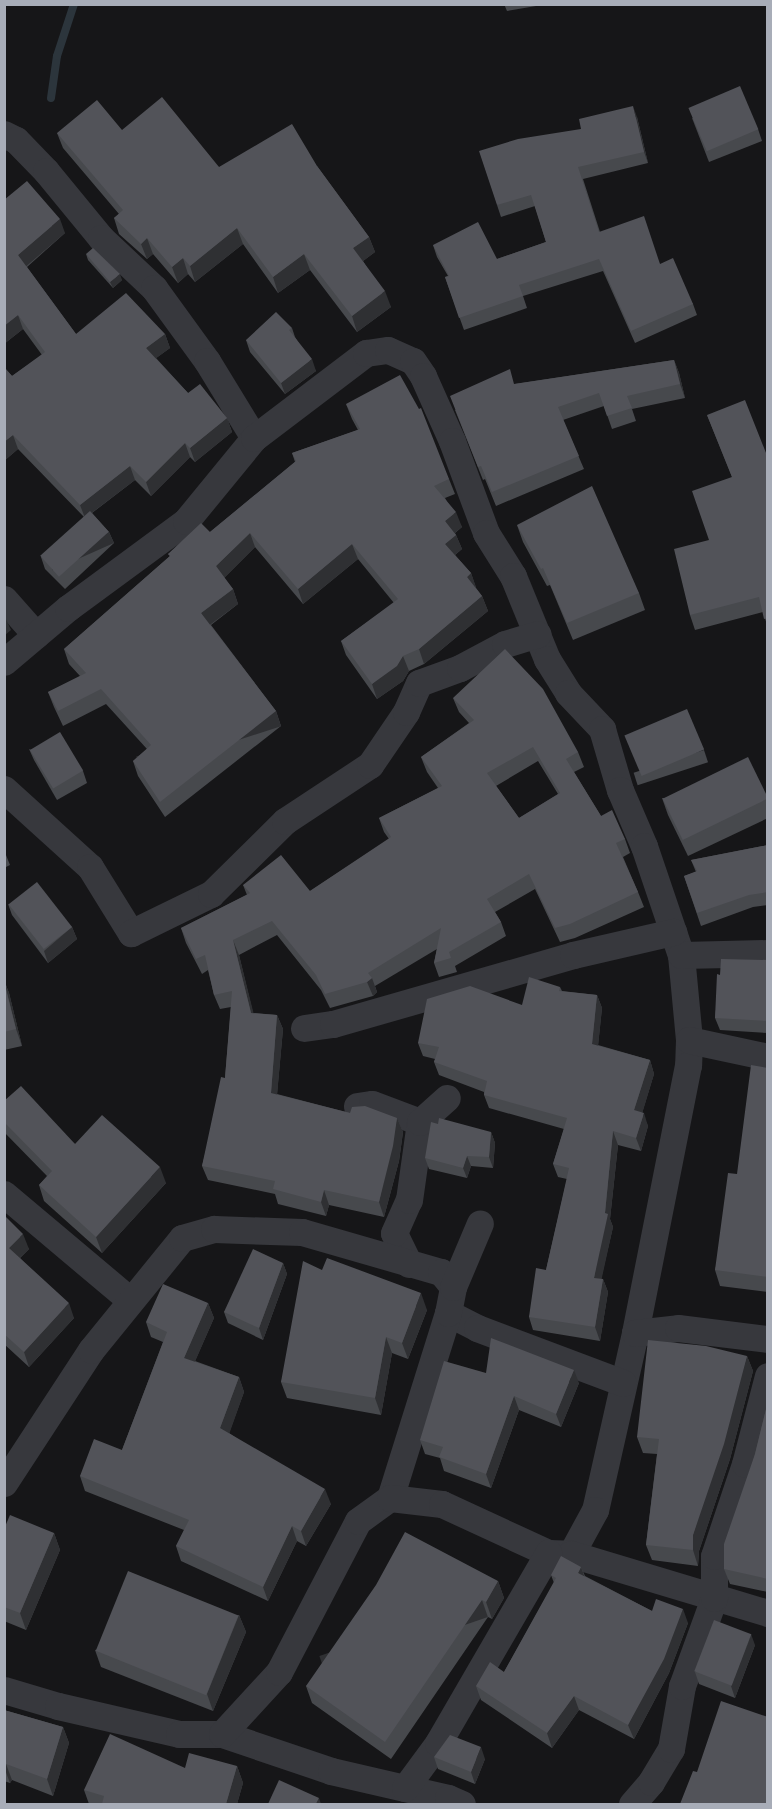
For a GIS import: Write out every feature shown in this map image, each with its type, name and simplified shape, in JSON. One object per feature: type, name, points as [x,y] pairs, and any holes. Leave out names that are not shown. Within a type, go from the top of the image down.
[{"type":"street","points":[[4,134],[16,140],[46,171],[101,238],[154,288],[207,361],[254,438]]},
{"type":"street","points":[[4,662],[68,608],[186,521],[254,438],[366,353],[388,350],[413,361],[423,376],[452,441],[486,533],[513,576],[547,659],[568,693],[602,729],[620,790],[644,846],[677,944],[688,1040],[688,1065],[635,1333],[595,1510],[560,1553],[438,1743],[405,1788]]},
{"type":"street","points":[[4,598],[36,635]]},
{"type":"street","points":[[4,789],[90,867],[131,933],[211,894],[285,820],[370,765],[406,712],[419,683],[460,668],[505,644],[537,634]]},
{"type":"street","points":[[304,1028],[333,1024],[573,955],[677,944],[768,954]]},
{"type":"street","points":[[688,1040],[768,1057]]},
{"type":"street","points":[[409,1264],[394,1233],[409,1200],[420,1122],[447,1098]]},
{"type":"street","points":[[357,1106],[372,1104],[420,1122]]},
{"type":"street","points":[[4,1194],[130,1300]]},
{"type":"street","points":[[222,1734],[279,1672],[358,1521],[390,1498],[451,1300],[480,1224]]},
{"type":"street","points":[[4,1483],[91,1350],[130,1300],[182,1238],[214,1229],[302,1232],[441,1272],[451,1300],[477,1328],[623,1383]]},
{"type":"street","points":[[635,1333],[678,1328],[768,1339]]},
{"type":"street","points":[[632,1804],[651,1782],[671,1749],[682,1686],[714,1598],[714,1556],[745,1464],[768,1376]]},
{"type":"street","points":[[390,1498],[442,1504],[560,1553],[768,1613]]},
{"type":"street","points":[[4,1690],[58,1706],[168,1731],[222,1734],[331,1771],[462,1804]]},
{"type":"building","points":[[740,86],[758,129],[707,151],[688,108]]},
{"type":"building","points":[[162,97],[219,167],[292,124],[317,166],[369,237],[353,248],[385,291],[352,316],[304,254],[273,277],[237,228],[190,266],[183,258],[172,267],[147,238],[141,244],[114,218],[123,210],[57,133],[97,100],[122,130]]},
{"type":"building","points":[[633,106],[644,152],[578,167],[599,232],[644,216],[660,264],[673,258],[693,304],[631,331],[599,259],[519,285],[523,296],[459,318],[445,277],[449,276],[433,245],[478,222],[497,259],[546,242],[531,195],[497,205],[479,151],[518,139],[581,129],[579,119]]},
{"type":"building","points":[[27,181],[60,219],[18,255],[76,334],[126,293],[165,334],[146,348],[188,393],[200,384],[227,418],[190,448],[185,443],[146,482],[130,466],[80,505],[13,435],[4,442],[4,367],[12,376],[45,352],[18,315],[4,326],[4,200]]},
{"type":"building","points":[[93,248],[120,274],[110,282],[86,254]]},
{"type":"building","points":[[276,312],[292,328],[289,330],[312,359],[281,383],[246,340]]},
{"type":"building","points":[[674,360],[680,384],[627,396],[632,408],[607,416],[599,393],[558,407],[579,456],[492,492],[481,466],[478,467],[450,396],[510,369],[514,384]]},
{"type":"building","points":[[400,375],[419,409],[421,408],[449,479],[434,486],[456,512],[445,521],[456,535],[445,544],[471,573],[467,577],[482,596],[419,649],[403,656],[397,666],[372,684],[341,641],[398,599],[352,544],[298,589],[250,533],[216,566],[233,589],[201,613],[276,711],[160,802],[133,761],[151,745],[101,689],[58,711],[48,692],[86,673],[64,649],[170,556],[168,554],[201,523],[210,532],[296,461],[292,453],[360,429],[346,404]]},
{"type":"building","points":[[745,400],[768,458],[768,618],[764,619],[759,597],[690,615],[674,549],[709,540],[692,491],[732,477],[707,415]]},
{"type":"building","points":[[592,486],[639,593],[567,623],[543,568],[541,569],[517,525]]},
{"type":"building","points":[[90,511],[109,532],[59,577],[40,556]]},
{"type":"building","points":[[505,649],[543,689],[578,752],[566,759],[601,816],[612,810],[625,839],[616,843],[638,892],[570,924],[555,928],[529,874],[487,899],[501,922],[449,952],[451,958],[434,963],[441,928],[368,973],[372,978],[367,982],[325,994],[316,975],[272,921],[233,940],[251,1013],[277,1015],[271,1093],[350,1113],[352,1107],[365,1106],[397,1118],[393,1146],[379,1202],[324,1190],[321,1202],[273,1189],[275,1181],[202,1166],[221,1077],[225,1078],[232,991],[214,995],[205,955],[196,959],[181,928],[250,893],[243,885],[281,855],[310,891],[391,837],[379,818],[442,786],[421,757],[474,720],[453,698]],"holes":[[[533,747],[560,793],[519,818],[487,773]]]},
{"type":"building","points":[[687,709],[704,750],[642,776],[624,736]]},
{"type":"building","points":[[60,732],[83,771],[53,789],[30,750]]},
{"type":"building","points":[[748,757],[768,798],[683,840],[663,799]]},
{"type":"building","points":[[768,845],[768,892],[749,895],[697,913],[684,876],[697,871],[691,860]]},
{"type":"building","points":[[37,882],[72,927],[44,949],[9,904]]},
{"type":"building","points":[[721,959],[768,960],[768,1021],[715,1018],[717,974],[720,975]]},
{"type":"building","points":[[529,977],[560,987],[559,991],[597,995],[592,1044],[650,1060],[634,1110],[644,1113],[636,1138],[613,1131],[605,1213],[608,1214],[594,1278],[603,1279],[595,1327],[529,1317],[536,1268],[546,1270],[569,1168],[553,1164],[567,1118],[484,1095],[487,1081],[434,1062],[439,1047],[418,1043],[427,999],[470,986],[522,1005]]},
{"type":"building","points":[[4,982],[16,1029],[4,1032]]},
{"type":"building","points":[[751,1065],[768,1068],[768,1277],[715,1270],[728,1173],[737,1174]]},
{"type":"building","points":[[21,1086],[75,1144],[102,1115],[160,1167],[96,1237],[39,1185],[52,1171],[4,1122],[4,1101]]},
{"type":"building","points":[[439,1118],[491,1132],[489,1157],[467,1156],[463,1168],[425,1158],[431,1122],[438,1124]]},
{"type":"building","points":[[4,1215],[23,1234],[9,1248],[69,1303],[24,1352],[4,1334]]},
{"type":"building","points":[[253,1249],[283,1263],[259,1328],[224,1312]]},
{"type":"building","points":[[327,1258],[421,1293],[402,1343],[386,1337],[375,1398],[281,1382],[303,1261],[322,1270]]},
{"type":"building","points":[[163,1284],[208,1303],[184,1358],[239,1377],[220,1428],[325,1489],[301,1531],[292,1526],[263,1587],[176,1546],[189,1520],[80,1476],[94,1439],[122,1450],[167,1332],[146,1322]]},
{"type":"building","points":[[491,1338],[574,1370],[556,1414],[514,1396],[486,1474],[439,1457],[443,1447],[420,1440],[444,1361],[486,1373]]},
{"type":"building","points":[[648,1340],[706,1346],[747,1356],[724,1444],[693,1535],[693,1550],[646,1545],[659,1439],[637,1437]]},
{"type":"building","points":[[768,1401],[768,1579],[724,1569],[724,1544],[755,1454]]},
{"type":"building","points":[[10,1515],[54,1533],[20,1613],[4,1607],[4,1529]]},
{"type":"building","points":[[405,1532],[498,1581],[486,1602],[482,1600],[385,1742],[306,1686],[376,1585]]},
{"type":"building","points":[[561,1556],[581,1567],[578,1573],[652,1611],[656,1599],[683,1609],[664,1659],[628,1725],[574,1696],[547,1733],[476,1686],[490,1662],[504,1672],[556,1578],[551,1575]]},
{"type":"building","points":[[128,1571],[238,1616],[206,1695],[96,1651]]},
{"type":"building","points":[[714,1620],[751,1634],[732,1686],[694,1671]]},
{"type":"building","points":[[721,1701],[768,1717],[768,1804],[680,1804],[693,1771],[697,1772]]},
{"type":"building","points":[[4,1710],[63,1727],[47,1779],[6,1764],[4,1766]]},
{"type":"building","points":[[110,1734],[185,1768],[189,1753],[237,1766],[226,1804],[102,1804],[104,1796],[84,1790]]},
{"type":"building","points":[[450,1735],[481,1747],[471,1772],[434,1757]]},
{"type":"building","points":[[279,1780],[319,1798],[316,1804],[268,1804]]},
{"type":"waterway","points":[[51,98],[57,56],[74,4]]}]
